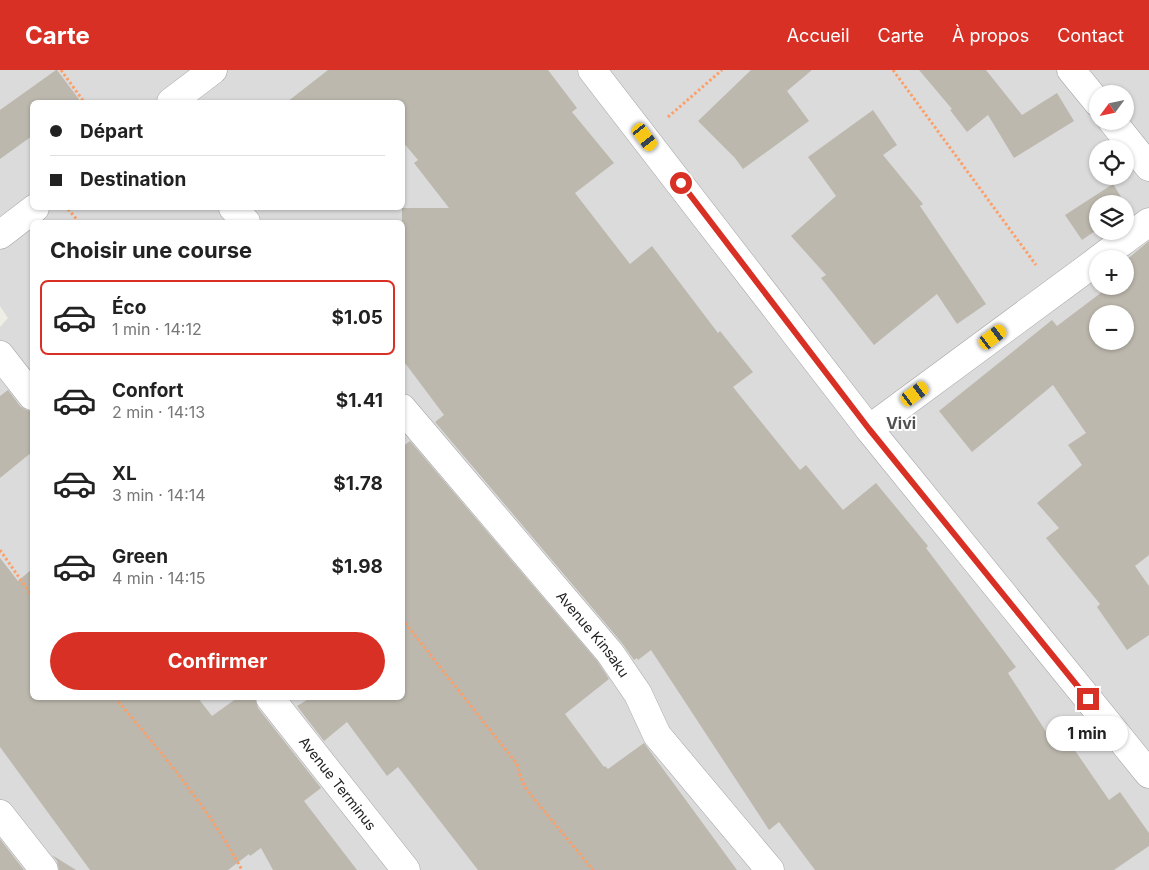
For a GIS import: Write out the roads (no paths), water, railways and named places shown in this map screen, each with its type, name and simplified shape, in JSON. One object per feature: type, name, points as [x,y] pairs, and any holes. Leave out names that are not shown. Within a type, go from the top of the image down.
[{"type":"street","points":[[174,100],[213,70]]},
{"type":"street","points":[[592,70],[869,429],[1149,774]]},
{"type":"street","points":[[1071,70],[1089,92]]},
{"type":"street","points":[[1119,130],[1149,167]]},
{"type":"street","points":[[0,235],[32,210]]},
{"type":"street","points":[[235,210],[244,220]]},
{"type":"street","points":[[1110,250],[1149,222]]},
{"type":"street","points":[[869,429],[1089,266]]},
{"type":"street","points":[[0,355],[30,393]]},
{"type":"street","name":"Avenue Kinsaku","points":[[405,412],[610,653],[638,694],[657,735],[770,870]]},
{"type":"street","name":"Avenue Terminus","points":[[272,700],[406,870]]},
{"type":"street","points":[[0,814],[44,870]]},
{"type":"district","name":"Vivi","points":[[901,423]]}]
